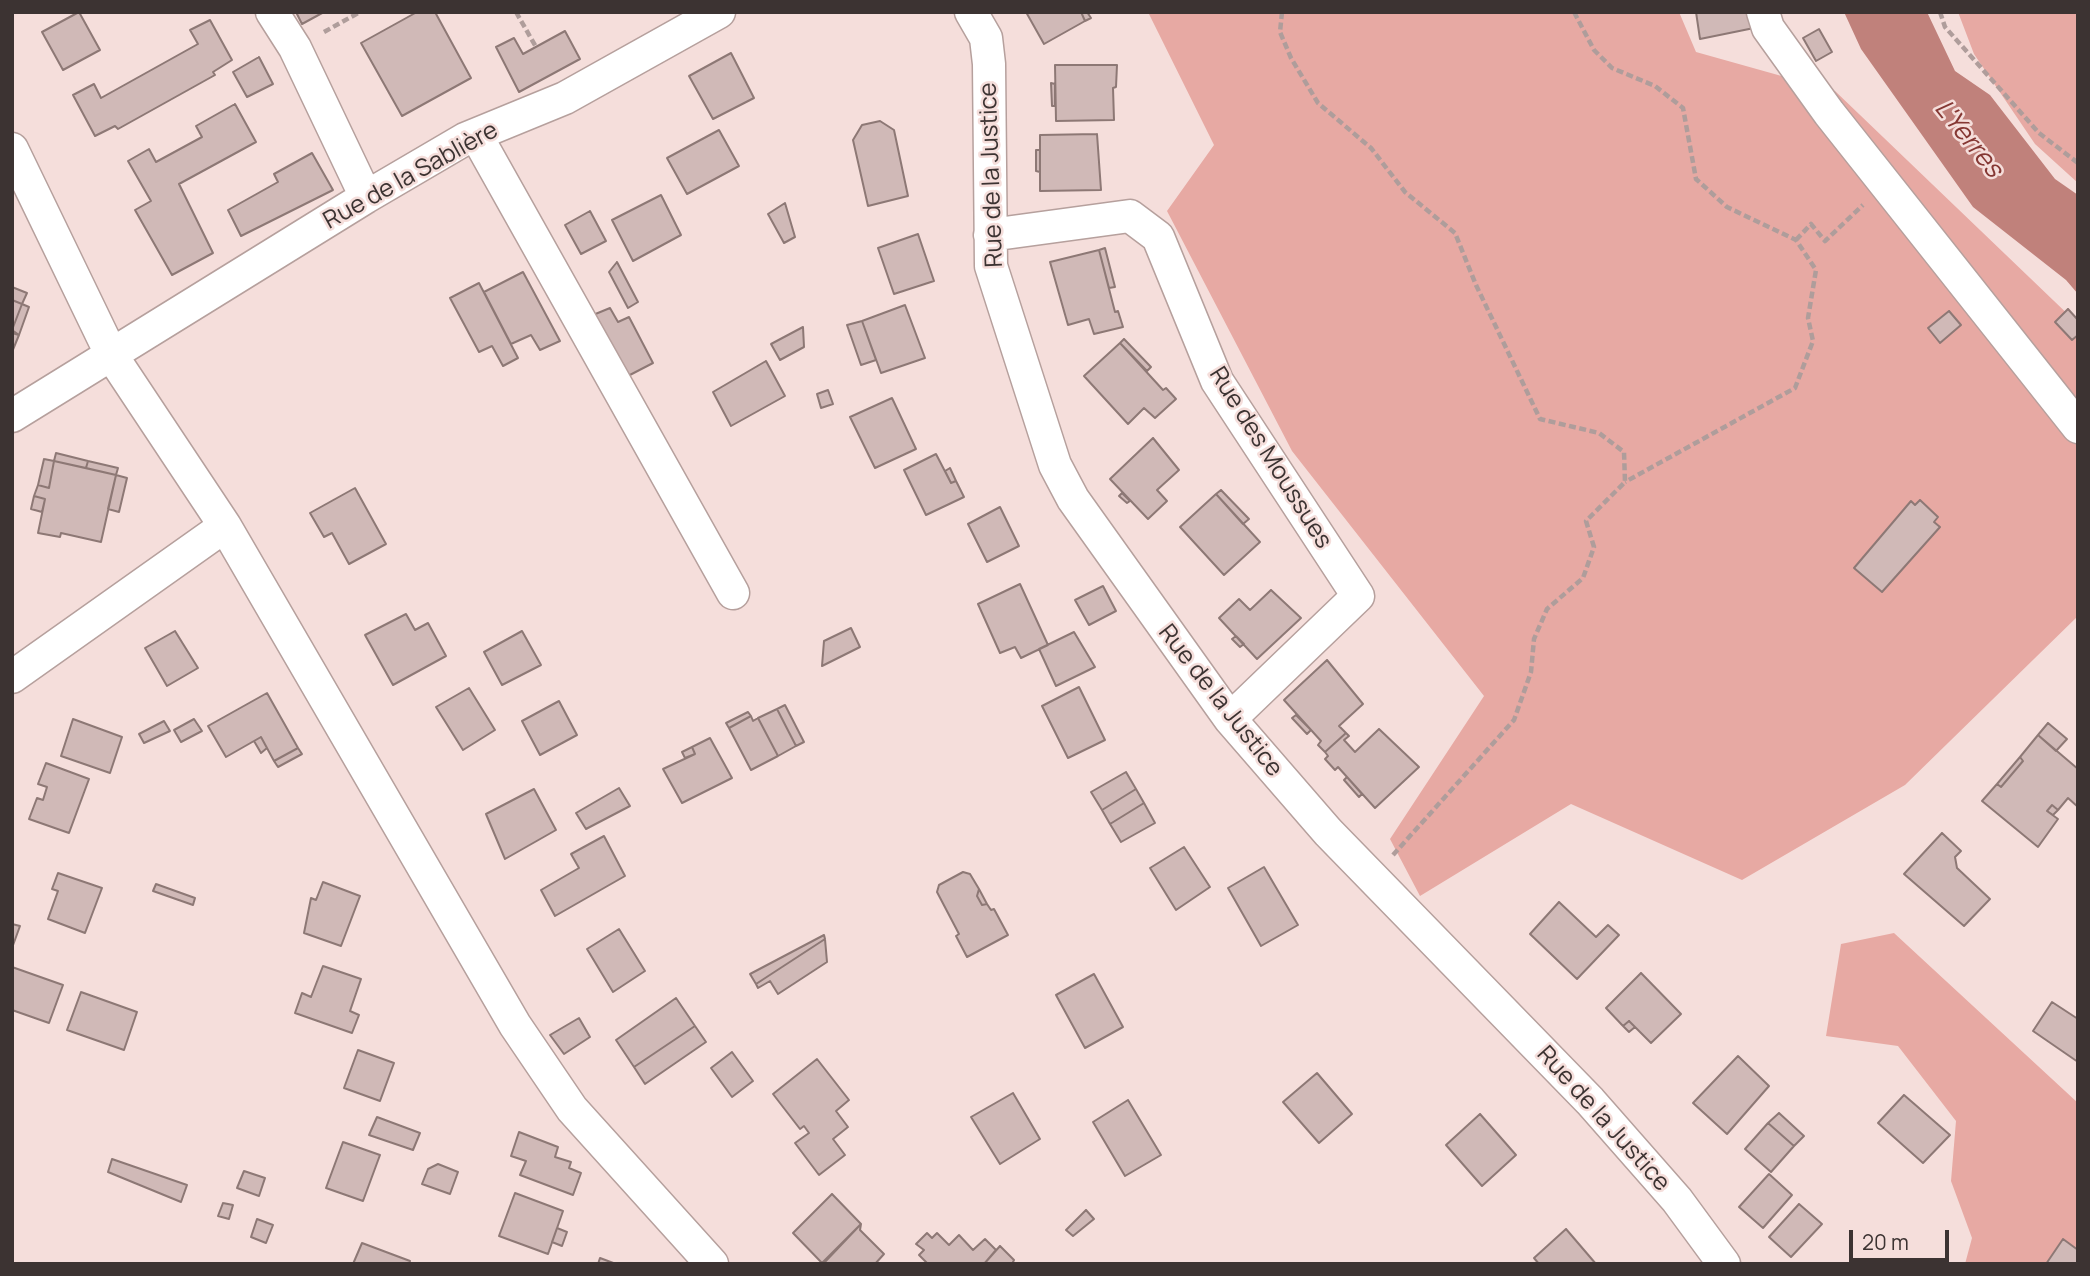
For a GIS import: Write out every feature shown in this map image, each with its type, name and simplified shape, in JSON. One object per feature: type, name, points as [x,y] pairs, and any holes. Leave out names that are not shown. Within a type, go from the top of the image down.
[{"type":"street","points":[[272,12],[295,48],[366,197]]},
{"type":"street","name":"Rue de la Sablière","points":[[12,416],[366,197],[476,135],[565,98],[719,12]]},
{"type":"street","name":"Rue de la Justice","points":[[971,12],[986,38],[989,64],[991,266],[1055,465],[1073,499],[1230,719],[1328,832],[1590,1101],[1677,1200],[1724,1264]]},
{"type":"street","points":[[1763,12],[1768,28],[1871,167],[2078,427]]},
{"type":"street","points":[[476,135],[733,593]]},
{"type":"street","points":[[12,149],[112,356],[225,526],[515,1025],[572,1109],[712,1264]]},
{"type":"street","name":"Rue des Moussues","points":[[990,235],[1130,216],[1158,237],[1217,381],[1358,596],[1230,719]]},
{"type":"street","points":[[12,677],[225,526]]},
{"type":"path","points":[[295,48],[360,12]]},
{"type":"path","points":[[516,12],[536,47]]},
{"type":"path","points":[[1282,12],[1280,32],[1291,58],[1318,103],[1371,148],[1405,192],[1455,233],[1476,285],[1540,419],[1599,433],[1624,452],[1625,482]]},
{"type":"path","points":[[1373,878],[1514,720],[1531,672],[1534,639],[1547,609],[1583,578],[1594,547],[1587,521],[1625,482],[1795,388],[1813,341],[1808,318],[1816,270],[1796,240],[1727,207],[1696,179],[1682,108],[1655,86],[1612,68],[1594,50],[1574,12]]},
{"type":"path","points":[[1940,12],[1945,27],[2039,133],[2078,163]]},
{"type":"path","points":[[1796,240],[1811,225],[1825,241],[1868,200],[1854,182],[1871,167]]},
{"type":"shaded area","points":[[1148,12],[1679,12],[1696,52],[1835,91],[2078,324],[2078,616],[1905,785],[1742,880],[1571,804],[1420,896],[1390,839],[1484,696],[1292,451],[1167,211],[1214,145]]},
{"type":"shaded area","points":[[1958,12],[2078,12],[2078,183],[2035,144],[1974,54]]},
{"type":"shaded area","points":[[1894,933],[2078,1103],[2078,1264],[1965,1264],[1972,1238],[1951,1181],[1956,1121],[1898,1046],[1826,1036],[1841,944]]},
{"type":"water","name":"L'Yerres","points":[[1844,12],[1927,12],[1955,71],[1990,95],[2055,179],[2078,195],[2078,294],[2066,280],[1973,207],[1861,49]]},
{"type":"building","points":[[79,12],[100,50],[63,70],[42,32]]},
{"type":"building","points":[[296,12],[324,12],[302,24]]},
{"type":"building","points":[[417,12],[435,12],[471,78],[402,116],[361,43]]},
{"type":"building","points":[[1026,12],[1081,12],[1085,21],[1044,44]]},
{"type":"building","points":[[1081,12],[1087,12],[1091,18],[1085,21]]},
{"type":"building","points":[[1696,12],[1750,12],[1754,28],[1700,39]]},
{"type":"building","points":[[210,20],[232,60],[213,72],[215,75],[118,129],[115,126],[95,136],[73,95],[94,84],[101,98],[198,44],[190,30]]},
{"type":"building","points":[[1819,29],[1832,52],[1816,61],[1803,38]]},
{"type":"building","points":[[565,31],[580,59],[519,92],[496,47],[514,38],[523,54]]},
{"type":"building","points":[[731,53],[754,98],[713,119],[689,76]]},
{"type":"building","points":[[259,57],[273,84],[247,97],[233,72]]},
{"type":"building","points":[[1055,65],[1117,65],[1116,87],[1113,88],[1114,120],[1056,121]]},
{"type":"building","points":[[1051,83],[1055,84],[1055,106],[1052,106]]},
{"type":"building","points":[[235,104],[256,142],[179,184],[213,253],[172,275],[135,210],[151,201],[128,161],[149,149],[156,162],[202,137],[196,126]]},
{"type":"building","points":[[880,121],[894,130],[908,196],[868,206],[853,140],[862,125]]},
{"type":"building","points":[[719,130],[739,166],[687,194],[667,158]]},
{"type":"building","points":[[1097,134],[1101,190],[1040,191],[1040,135]]},
{"type":"building","points":[[1036,150],[1040,150],[1040,172],[1036,171]]},
{"type":"building","points":[[312,153],[333,190],[241,236],[228,210],[278,182],[274,174]]},
{"type":"building","points":[[661,195],[681,235],[633,261],[612,220]]},
{"type":"building","points":[[785,203],[795,237],[784,243],[768,214]]},
{"type":"building","points":[[590,211],[606,241],[581,254],[565,225]]},
{"type":"building","points":[[918,234],[934,281],[894,294],[878,248]]},
{"type":"building","points":[[1105,248],[1115,287],[1109,288],[1099,250]]},
{"type":"building","points":[[1099,250],[1115,312],[1118,311],[1123,327],[1094,334],[1089,319],[1068,325],[1050,262]]},
{"type":"building","points":[[617,262],[638,302],[628,308],[609,272]]},
{"type":"building","points":[[523,272],[560,341],[540,350],[531,335],[511,344],[484,292]]},
{"type":"building","points":[[479,283],[518,358],[503,366],[492,346],[479,352],[450,298]]},
{"type":"building","points":[[12,287],[27,293],[22,304],[12,300]]},
{"type":"building","points":[[12,300],[22,304],[12,330]]},
{"type":"building","points":[[22,304],[29,307],[19,335],[12,330]]},
{"type":"building","points":[[905,305],[925,358],[881,373],[862,321]]},
{"type":"building","points":[[610,308],[618,322],[629,317],[653,363],[626,377],[593,315]]},
{"type":"building","points":[[2068,309],[2078,320],[2078,335],[2072,340],[2055,322]]},
{"type":"building","points":[[1949,311],[1961,325],[1940,343],[1928,328]]},
{"type":"building","points":[[862,321],[876,360],[861,365],[847,325]]},
{"type":"building","points":[[803,327],[804,347],[780,360],[771,344]]},
{"type":"building","points":[[12,333],[19,335],[12,352]]},
{"type":"building","points":[[1124,339],[1151,367],[1147,371],[1120,343]]},
{"type":"building","points":[[1120,343],[1163,390],[1166,388],[1176,399],[1155,418],[1144,408],[1128,424],[1084,376]]},
{"type":"building","points":[[766,361],[785,396],[731,426],[713,392]]},
{"type":"building","points":[[828,390],[833,404],[821,408],[817,394]]},
{"type":"building","points":[[892,398],[916,449],[875,468],[850,417]]},
{"type":"building","points":[[1153,438],[1179,470],[1157,490],[1167,501],[1148,519],[1110,479]]},
{"type":"building","points":[[56,453],[88,461],[86,468],[54,461]]},
{"type":"building","points":[[936,454],[951,483],[956,481],[964,497],[926,515],[904,470]]},
{"type":"building","points":[[44,459],[54,461],[49,488],[38,485]]},
{"type":"building","points":[[54,461],[116,475],[101,542],[61,533],[60,537],[38,533],[45,499],[34,496],[38,485],[49,488]]},
{"type":"building","points":[[88,461],[118,468],[116,475],[86,468]]},
{"type":"building","points":[[950,468],[956,481],[951,483],[945,471]]},
{"type":"building","points":[[116,475],[127,478],[119,512],[108,509]]},
{"type":"building","points":[[355,488],[386,544],[349,564],[332,533],[324,537],[310,513]]},
{"type":"building","points":[[1221,490],[1249,519],[1243,524],[1216,494]]},
{"type":"building","points":[[1122,493],[1130,501],[1127,503],[1119,496]]},
{"type":"building","points":[[1216,494],[1260,542],[1224,575],[1180,527]]},
{"type":"building","points":[[34,496],[45,499],[42,512],[31,509]]},
{"type":"building","points":[[1920,500],[1938,517],[1934,522],[1940,527],[1882,592],[1854,568],[1911,501],[1915,505]]},
{"type":"building","points":[[1000,507],[1019,546],[987,562],[968,524]]},
{"type":"building","points":[[1020,584],[1048,645],[1021,658],[1015,647],[1000,653],[978,604]]},
{"type":"building","points":[[1103,586],[1116,611],[1089,625],[1075,600]]},
{"type":"building","points":[[1271,590],[1301,618],[1257,659],[1219,618],[1239,599],[1250,610]]},
{"type":"building","points":[[406,614],[415,630],[428,623],[446,656],[393,685],[365,635]]},
{"type":"building","points":[[851,628],[860,647],[822,666],[824,641]]},
{"type":"building","points":[[175,631],[198,668],[167,686],[145,648]]},
{"type":"building","points":[[522,631],[541,665],[502,685],[484,652]]},
{"type":"building","points":[[1074,632],[1095,667],[1056,686],[1039,649]]},
{"type":"building","points":[[1236,636],[1244,644],[1240,647],[1232,639]]},
{"type":"building","points":[[1327,660],[1363,704],[1339,726],[1346,733],[1325,752],[1318,745],[1321,741],[1284,700]]},
{"type":"building","points":[[1079,687],[1105,740],[1068,758],[1042,706]]},
{"type":"building","points":[[469,688],[495,730],[463,750],[436,707]]},
{"type":"building","points":[[267,693],[298,748],[274,761],[261,737],[226,757],[208,726]]},
{"type":"building","points":[[559,701],[577,735],[540,755],[522,721]]},
{"type":"building","points":[[785,705],[804,742],[796,746],[777,709]]},
{"type":"building","points":[[777,709],[796,746],[778,756],[758,718]]},
{"type":"building","points":[[748,712],[751,716],[729,728],[726,723]]},
{"type":"building","points":[[1296,715],[1311,730],[1307,734],[1292,718]]},
{"type":"building","points":[[751,716],[753,721],[758,718],[778,756],[751,770],[729,728]]},
{"type":"building","points":[[73,719],[122,737],[110,773],[61,756]]},
{"type":"building","points":[[194,719],[202,731],[181,742],[174,730]]},
{"type":"building","points":[[164,721],[170,731],[144,743],[139,734]]},
{"type":"building","points":[[2048,723],[2067,739],[2056,751],[2038,735]]},
{"type":"building","points":[[1379,729],[1419,767],[1375,808],[1338,767],[1335,770],[1325,759],[1328,756],[1325,752],[1346,733],[1349,736],[1344,740],[1355,752]]},
{"type":"building","points":[[2038,735],[2078,769],[2078,807],[2068,798],[2058,810],[2052,805],[2047,811],[2058,819],[2038,847],[1982,801],[1997,784],[2001,787],[2023,761],[2020,757]]},
{"type":"building","points":[[261,737],[267,748],[261,753],[254,741]]},
{"type":"building","points":[[710,738],[732,778],[682,803],[663,769],[695,754],[692,747]]},
{"type":"building","points":[[692,747],[695,754],[685,758],[682,752]]},
{"type":"building","points":[[298,748],[302,754],[278,767],[274,761]]},
{"type":"building","points":[[2020,757],[2023,761],[2001,787],[1997,784]]},
{"type":"building","points":[[46,763],[89,779],[69,833],[29,819],[37,798],[43,800],[47,787],[38,784]]},
{"type":"building","points":[[1126,772],[1136,789],[1102,810],[1091,792]]},
{"type":"building","points":[[1347,777],[1362,794],[1359,797],[1344,780]]},
{"type":"building","points":[[619,788],[630,806],[586,829],[576,813]]},
{"type":"building","points":[[534,789],[556,830],[505,859],[486,814]]},
{"type":"building","points":[[1136,789],[1144,803],[1110,824],[1102,810]]},
{"type":"building","points":[[1144,803],[1155,823],[1121,842],[1110,824]]},
{"type":"building","points":[[2052,805],[2058,810],[2053,815],[2047,811]]},
{"type":"building","points":[[1942,833],[1961,851],[1955,857],[1957,868],[1990,899],[1964,926],[1904,874]]},
{"type":"building","points":[[604,836],[625,876],[555,916],[541,890],[579,868],[571,854]]},
{"type":"building","points":[[1184,847],[1210,887],[1176,910],[1150,868]]},
{"type":"building","points":[[1264,867],[1298,925],[1261,946],[1228,888]]},
{"type":"building","points":[[963,872],[970,874],[979,889],[977,896],[982,905],[987,904],[991,910],[994,909],[1008,935],[967,957],[956,936],[959,934],[937,892],[939,885]]},
{"type":"building","points":[[58,873],[102,888],[85,933],[48,919],[58,891],[52,889]]},
{"type":"building","points":[[323,882],[360,896],[341,946],[304,933],[311,898],[316,900]]},
{"type":"building","points":[[156,884],[195,898],[193,905],[153,891]]},
{"type":"building","points":[[979,889],[987,904],[982,905],[977,896]]},
{"type":"building","points":[[1559,902],[1596,937],[1608,925],[1619,935],[1577,979],[1530,934]]},
{"type":"building","points":[[12,924],[20,926],[12,948]]},
{"type":"building","points":[[619,929],[645,971],[613,992],[587,949]]},
{"type":"building","points":[[824,935],[825,939],[756,984],[750,974]]},
{"type":"building","points":[[825,939],[827,962],[778,994],[770,981],[758,988],[756,984]]},
{"type":"building","points":[[323,966],[361,979],[350,1011],[359,1015],[352,1033],[295,1013],[302,993],[311,997]]},
{"type":"building","points":[[12,967],[63,985],[49,1023],[12,1010]]},
{"type":"building","points":[[1641,973],[1681,1014],[1651,1043],[1629,1021],[1623,1026],[1606,1008]]},
{"type":"building","points":[[1094,974],[1123,1027],[1085,1048],[1056,995]]},
{"type":"building","points":[[81,992],[137,1012],[124,1050],[67,1030]]},
{"type":"building","points":[[676,998],[695,1026],[634,1067],[616,1040]]},
{"type":"building","points":[[2052,1002],[2078,1019],[2078,1062],[2033,1031]]},
{"type":"building","points":[[579,1018],[590,1037],[564,1054],[550,1035]]},
{"type":"building","points":[[1629,1021],[1635,1027],[1629,1032],[1623,1026]]},
{"type":"building","points":[[695,1026],[706,1042],[645,1084],[634,1067]]},
{"type":"building","points":[[358,1050],[394,1063],[380,1101],[344,1088]]},
{"type":"building","points":[[732,1052],[753,1081],[732,1097],[711,1068]]},
{"type":"building","points":[[1738,1056],[1769,1086],[1727,1134],[1693,1103]]},
{"type":"building","points":[[817,1059],[849,1100],[836,1111],[848,1127],[833,1139],[845,1155],[819,1175],[795,1143],[809,1133],[804,1126],[800,1129],[773,1094]]},
{"type":"building","points":[[1317,1073],[1352,1114],[1319,1143],[1283,1102]]},
{"type":"building","points":[[1013,1093],[1040,1139],[1000,1164],[971,1117]]},
{"type":"building","points":[[1904,1095],[1950,1135],[1923,1163],[1878,1123]]},
{"type":"building","points":[[1128,1100],[1161,1155],[1125,1176],[1093,1122]]},
{"type":"building","points":[[1779,1113],[1804,1136],[1794,1146],[1768,1123]]},
{"type":"building","points":[[1480,1114],[1516,1155],[1482,1186],[1446,1145]]},
{"type":"building","points":[[377,1117],[420,1133],[413,1150],[369,1135]]},
{"type":"building","points":[[1768,1123],[1794,1146],[1771,1172],[1745,1149]]},
{"type":"building","points":[[519,1132],[558,1147],[555,1157],[571,1162],[569,1168],[581,1173],[573,1195],[520,1175],[526,1161],[511,1156]]},
{"type":"building","points":[[343,1142],[380,1155],[363,1201],[326,1188]]},
{"type":"building","points":[[112,1159],[187,1185],[181,1202],[108,1172]]},
{"type":"building","points":[[438,1164],[458,1172],[450,1194],[422,1184],[428,1169]]},
{"type":"building","points":[[244,1171],[265,1178],[259,1196],[237,1188]]},
{"type":"building","points":[[1769,1174],[1792,1195],[1763,1228],[1739,1207]]},
{"type":"building","points":[[515,1193],[563,1211],[548,1254],[499,1236]]},
{"type":"building","points":[[832,1194],[861,1224],[822,1263],[793,1233]]},
{"type":"building","points":[[223,1203],[233,1205],[229,1219],[218,1216]]},
{"type":"building","points":[[1799,1204],[1822,1224],[1791,1257],[1769,1237]]},
{"type":"building","points":[[1086,1210],[1094,1219],[1073,1236],[1066,1230]]},
{"type":"building","points":[[257,1219],[273,1225],[266,1243],[251,1237]]},
{"type":"building","points":[[861,1224],[860,1230],[884,1254],[875,1264],[823,1264]]},
{"type":"building","points":[[557,1228],[567,1232],[562,1246],[552,1242]]},
{"type":"building","points":[[1566,1229],[1596,1264],[1539,1264],[1534,1258]]},
{"type":"building","points":[[927,1233],[932,1238],[937,1233],[949,1245],[959,1235],[973,1250],[985,1239],[996,1250],[984,1264],[928,1264],[919,1255],[924,1250],[916,1244]]},
{"type":"building","points":[[2063,1239],[2078,1250],[2078,1264],[2046,1264]]},
{"type":"building","points":[[362,1243],[410,1261],[409,1264],[353,1264]]},
{"type":"building","points":[[1000,1246],[1014,1260],[1012,1264],[984,1264]]},
{"type":"building","points":[[600,1258],[616,1264],[598,1264]]}]
